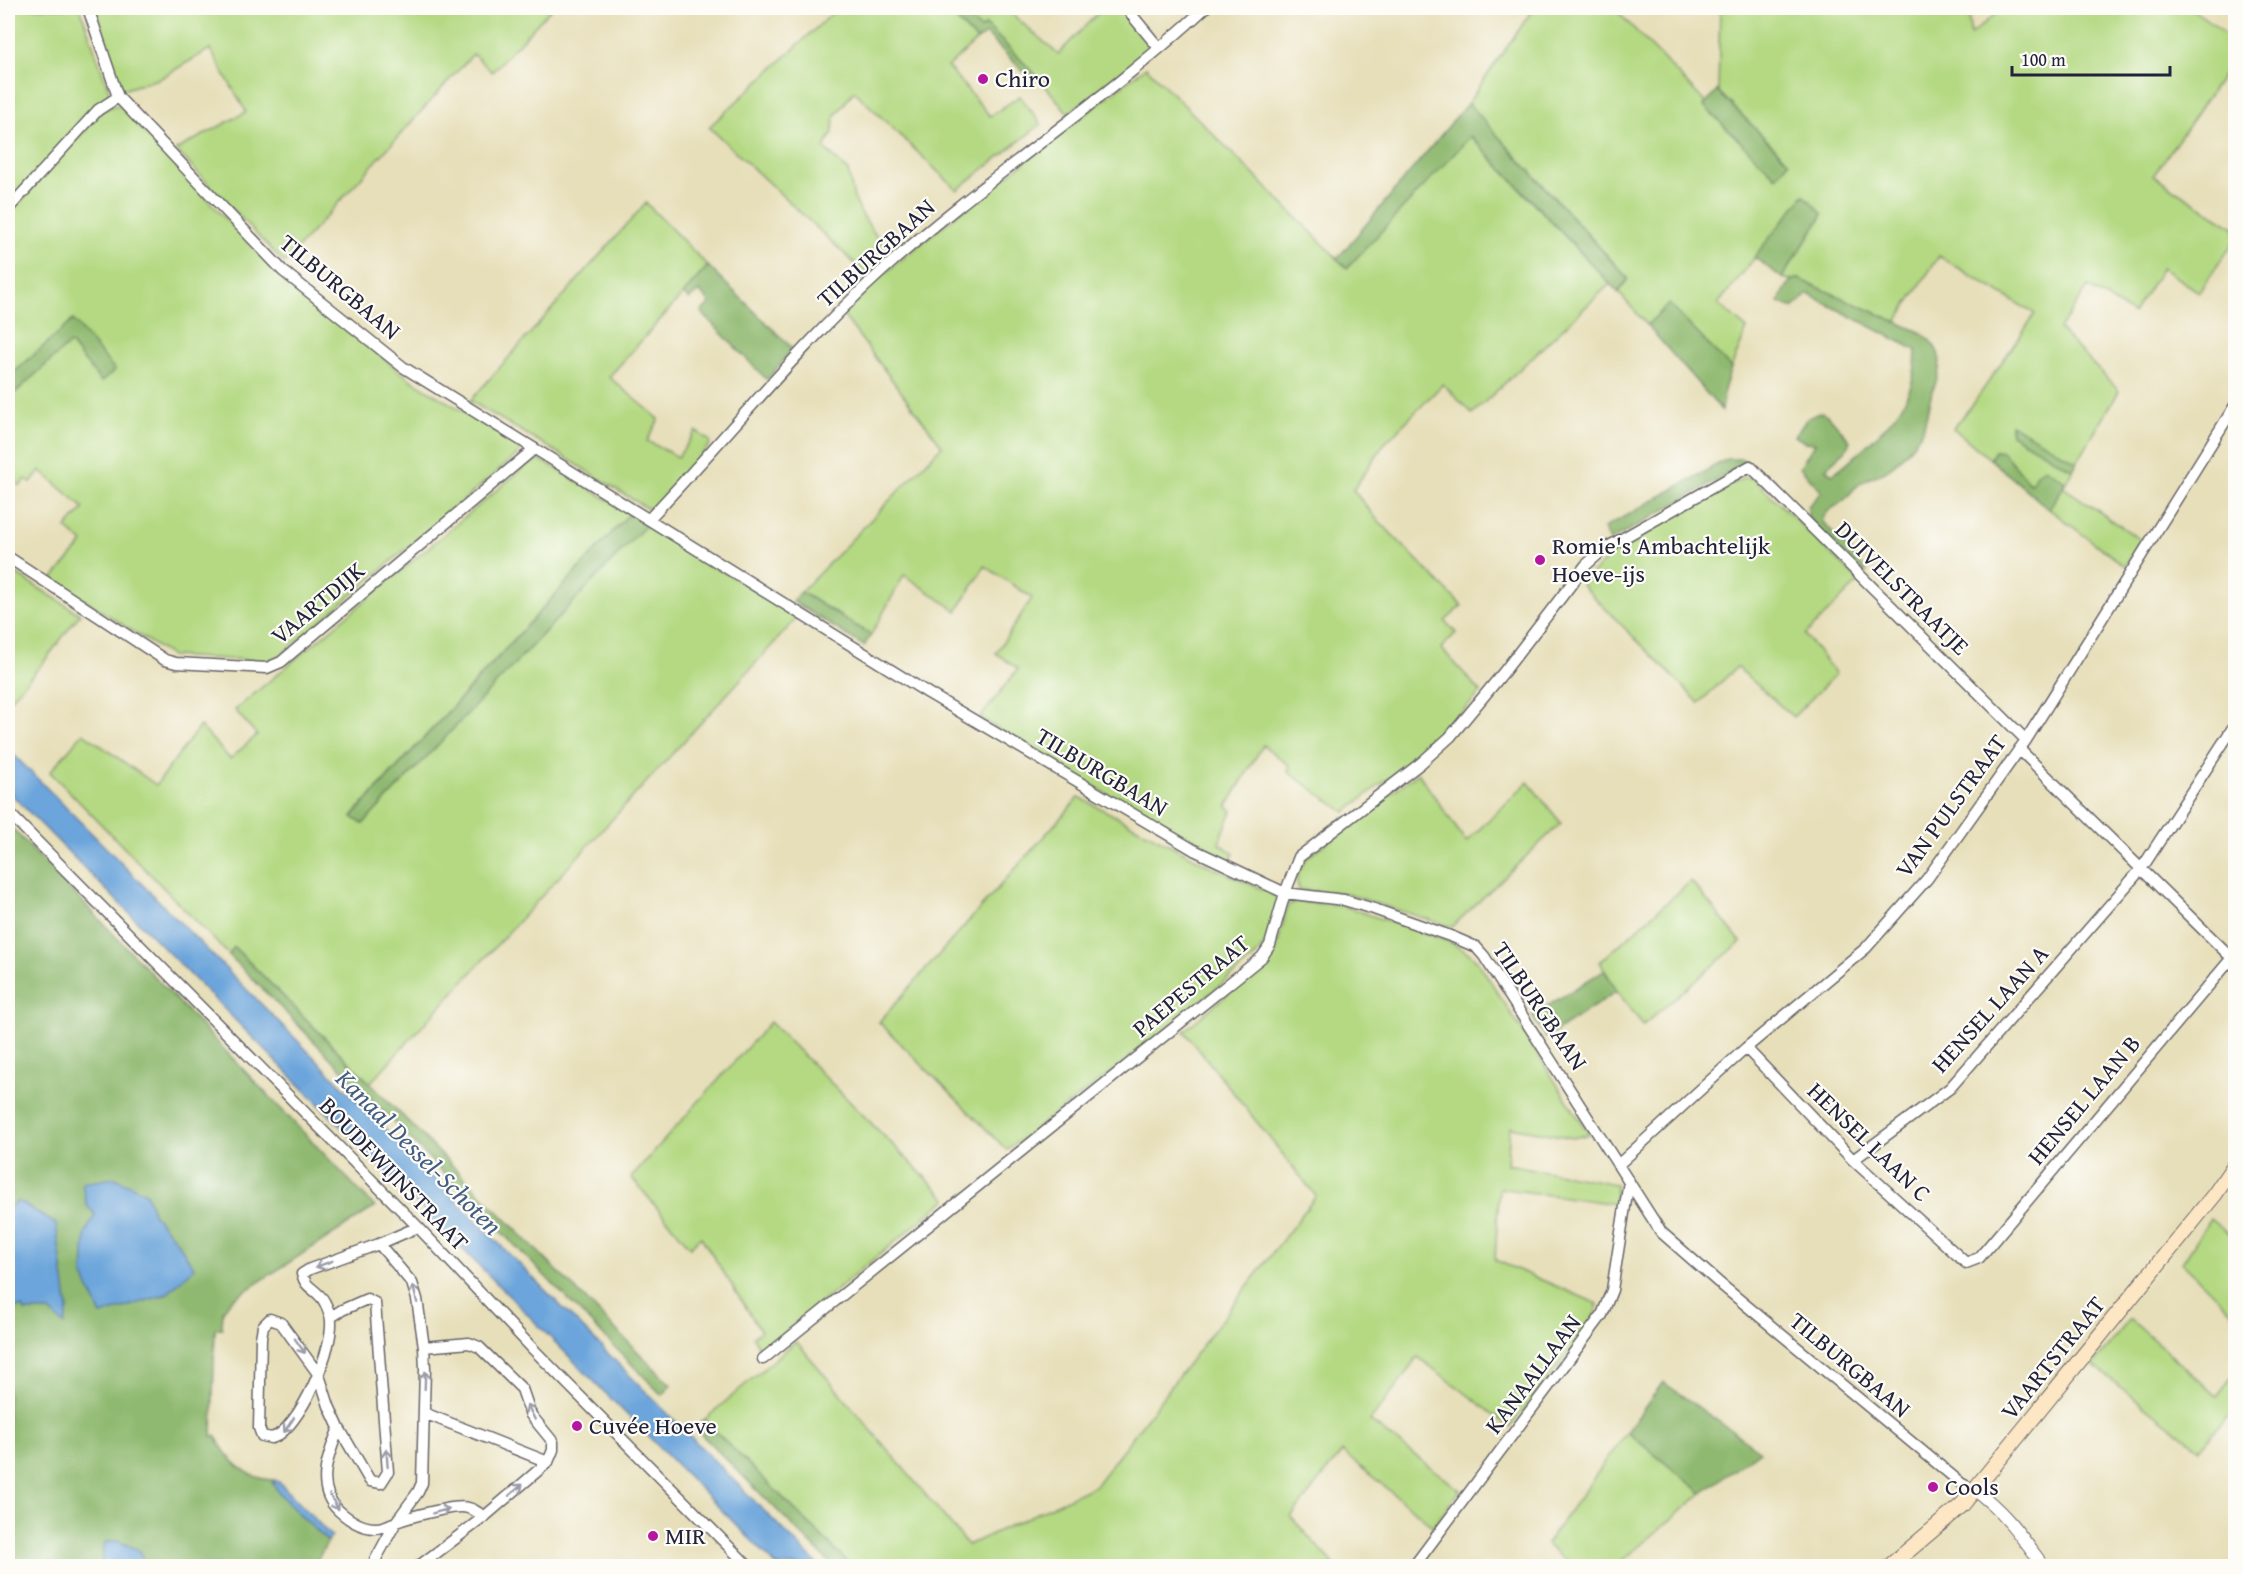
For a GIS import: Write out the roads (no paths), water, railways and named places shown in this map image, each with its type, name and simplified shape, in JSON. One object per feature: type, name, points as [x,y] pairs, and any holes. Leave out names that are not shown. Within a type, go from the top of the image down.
[{"type":"main road","name":"VAARTSTRAAT","points":[[1890,1566],[1962,1505],[1975,1490],[2215,1194],[2235,1163]]},
{"type":"street","name":"TILBURGBAAN","points":[[88,8],[118,97],[283,271],[403,367],[928,693],[1194,850],[1285,893],[1344,900],[1444,933],[1476,947],[1484,956],[1661,1232],[1727,1290],[1962,1484],[1975,1490]]},
{"type":"street","points":[[1126,8],[1159,48]]},
{"type":"street","name":"TILBURGBAAN","points":[[649,519],[699,467],[753,404],[882,271],[1159,48],[1205,8]]},
{"type":"street","points":[[8,209],[98,110],[118,97]]},
{"type":"street","name":"VAN PULSTRAAT","points":[[1619,1164],[1746,1048],[1866,948],[1927,879],[2026,740],[2235,404]]},
{"type":"street","name":"VAARTDIJK","points":[[8,557],[165,660],[176,663],[267,668],[281,662],[534,449]]},
{"type":"street","name":"DUIVELSTRAATJE","points":[[1750,466],[2026,740]]},
{"type":"street","name":"PAEPESTRAAT","points":[[763,1359],[1262,957],[1270,945],[1285,893],[1299,856],[1421,763],[1450,737],[1503,673],[1586,565],[1604,549],[1750,466]]},
{"type":"street","name":"HENSEL LAAN A","points":[[1853,1160],[1950,1088],[2142,868],[2235,723]]},
{"type":"street","points":[[2019,749],[2142,868],[2233,961]]},
{"type":"street","name":"BOUDEWIJNSTRAAT","points":[[8,812],[418,1227],[542,1359],[748,1566]]},
{"type":"street","name":"HENSEL LAAN B","points":[[1966,1263],[1979,1258],[2233,961]]},
{"type":"street","name":"HENSEL LAAN C","points":[[1746,1048],[1853,1160],[1966,1263]]},
{"type":"street","name":"KANAALLAAN","points":[[1414,1566],[1602,1315],[1612,1290],[1629,1181]]},
{"type":"street","points":[[331,1317],[367,1299],[375,1303],[388,1472],[381,1483],[370,1481],[364,1474],[329,1406],[319,1375],[281,1323],[270,1319],[263,1326],[259,1377],[259,1428],[262,1436],[271,1438],[283,1433],[319,1375],[330,1342],[331,1317],[321,1296],[304,1283],[302,1274],[418,1227]]},
{"type":"street","points":[[372,1566],[396,1522],[422,1483],[424,1413],[424,1347],[417,1299],[412,1283],[379,1244]]},
{"type":"street","points":[[419,1566],[484,1517],[548,1462],[554,1450],[553,1442],[531,1415],[522,1389],[479,1347],[469,1343],[424,1347]]},
{"type":"street","points":[[424,1413],[548,1462]]},
{"type":"street","points":[[339,1428],[324,1472],[328,1492],[334,1506],[347,1518],[363,1527],[383,1527],[454,1507],[466,1507],[484,1517]]},
{"type":"street","points":[[1975,1490],[1995,1504],[2013,1524],[2043,1566]]},
{"type":"water","points":[[8,749],[819,1566],[777,1566],[8,791]]},
{"type":"water","points":[[115,1178],[146,1193],[154,1215],[178,1243],[194,1268],[167,1294],[101,1315],[83,1276],[85,1235],[95,1214],[87,1206],[82,1183]]},
{"type":"water","points":[[18,1201],[56,1224],[68,1309],[64,1325],[50,1311],[25,1311],[22,1307],[8,1308],[8,1209]]},
{"type":"water","points":[[273,1481],[279,1482],[332,1537],[327,1541],[279,1493]]},
{"type":"water","points":[[117,1541],[137,1549],[149,1566],[102,1566],[105,1542]]},
{"type":"place","name":"Chiro","points":[[983,79]]},
{"type":"place","name":"Romie's Ambachtelijk Hoeve-ijs","points":[[1540,560]]},
{"type":"place","name":"Cuvée Hoeve","points":[[577,1426]]},
{"type":"place","name":"Cools","points":[[1933,1487]]},
{"type":"place","name":"MIR","points":[[653,1536]]},
{"type":"water label","name":"Kanaal Dessel-Schoten","points":[[419,1152]]}]
